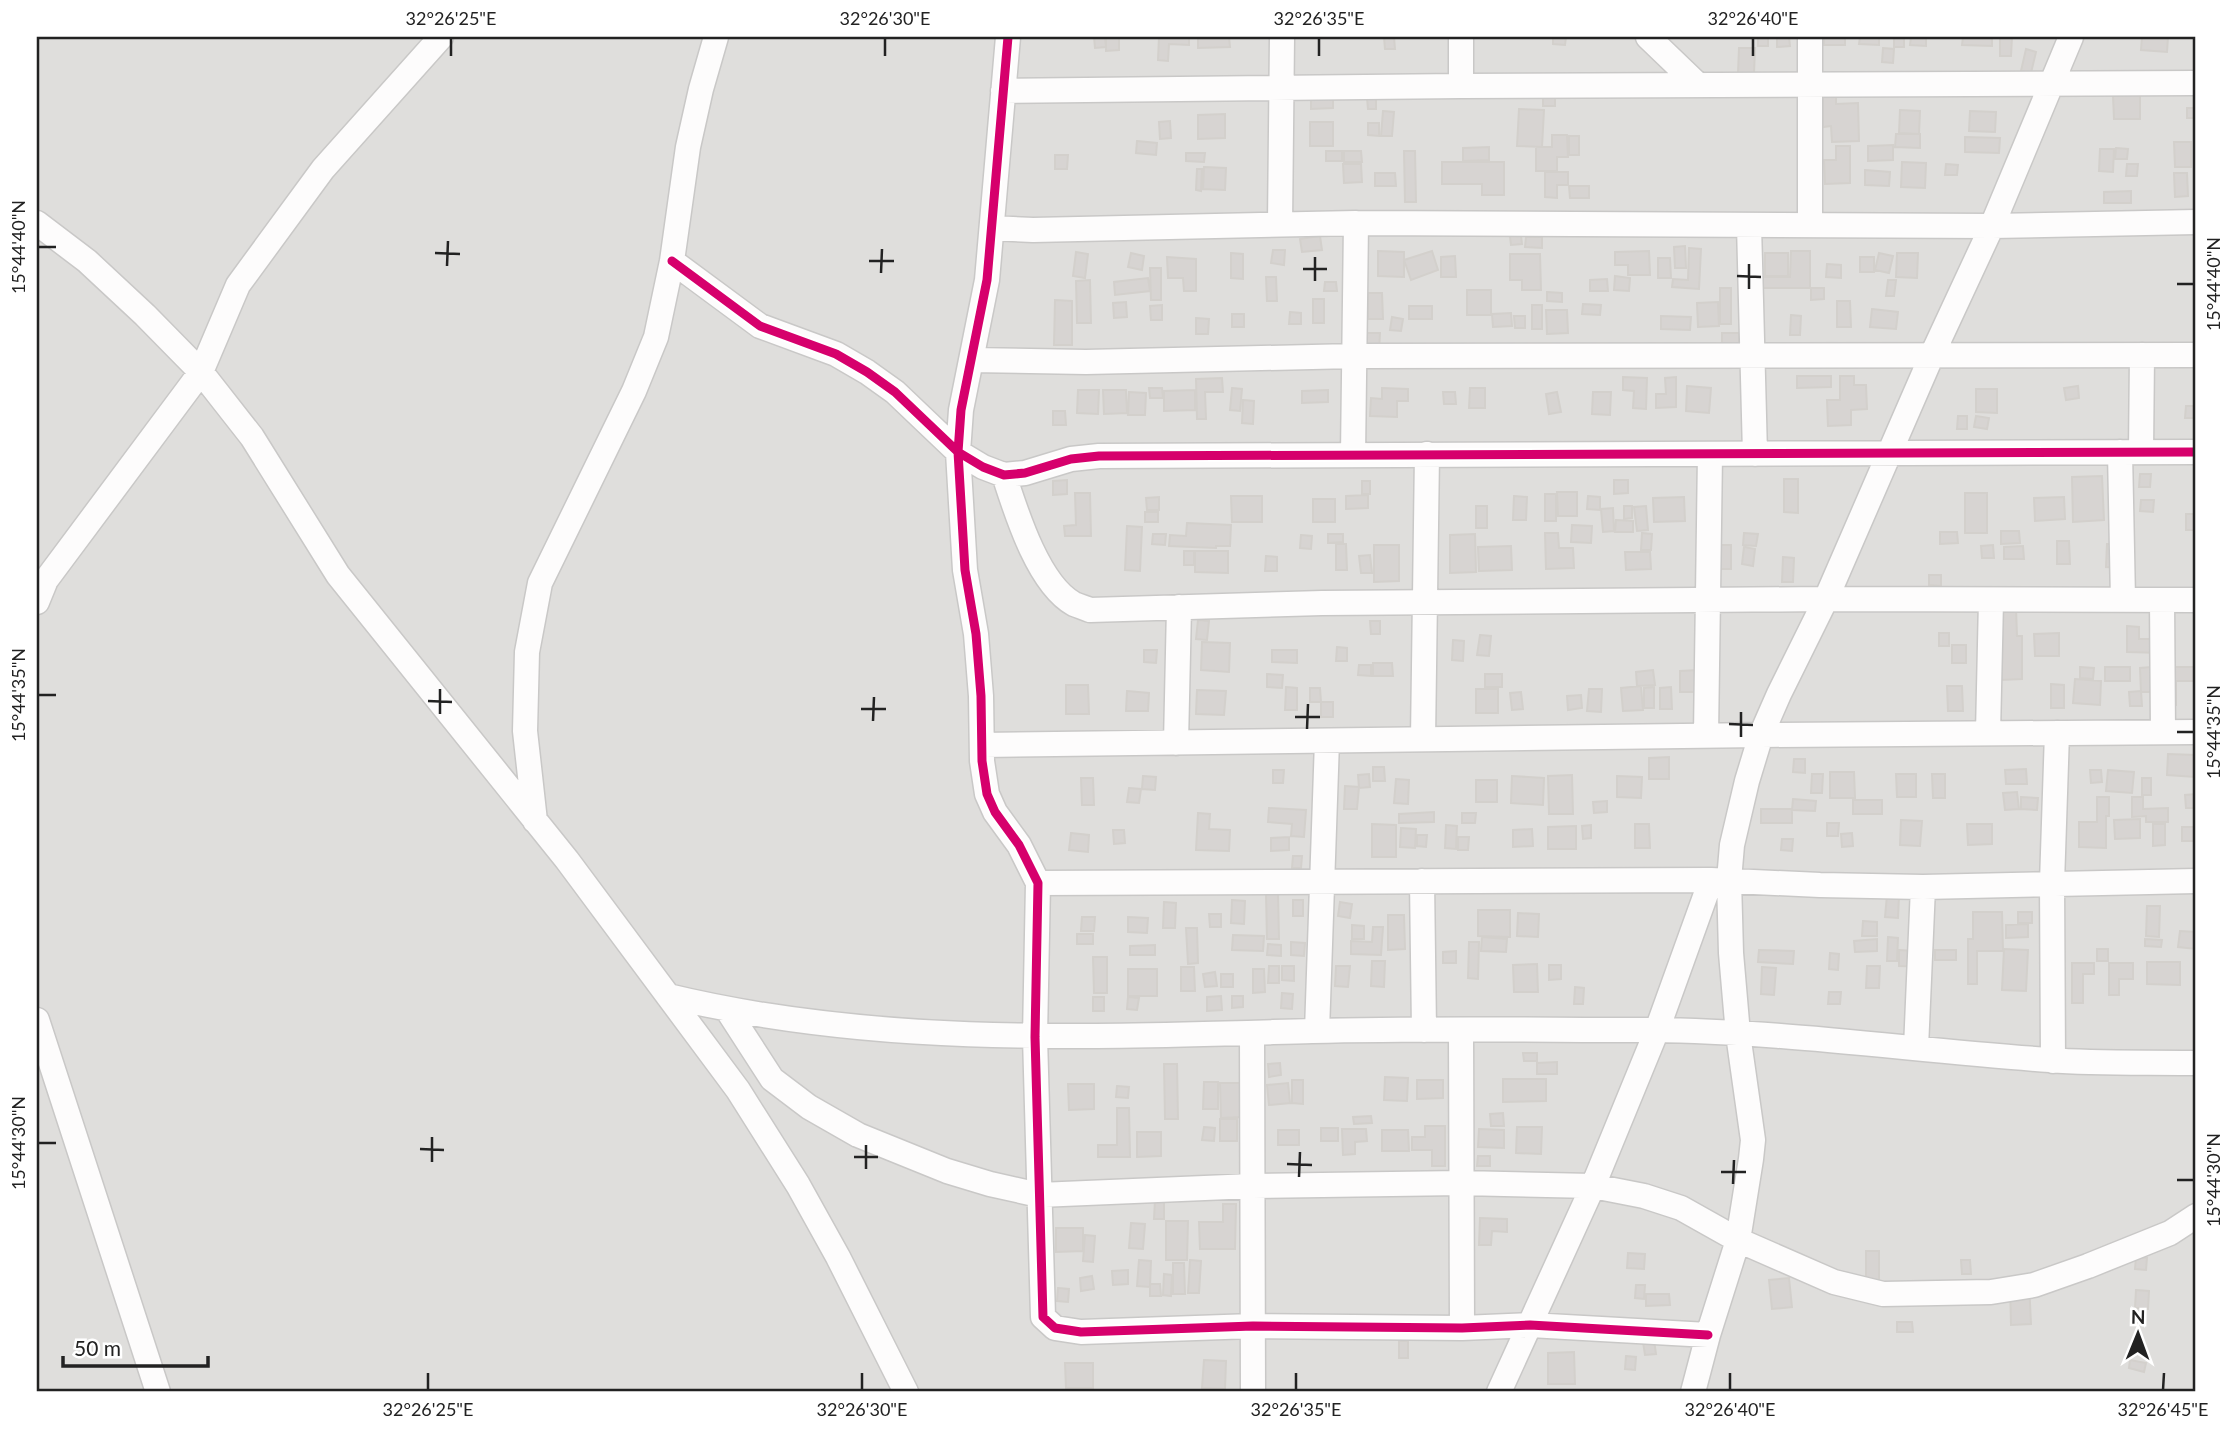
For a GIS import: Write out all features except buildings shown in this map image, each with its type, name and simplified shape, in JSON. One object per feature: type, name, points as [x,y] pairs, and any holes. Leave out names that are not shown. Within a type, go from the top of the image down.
[{"type":"street","points":[[37,602],[46,580],[201,372],[237,285],[323,169],[440,37]]},
{"type":"street","points":[[536,822],[525,731],[527,652],[540,583],[634,391],[656,337],[672,261],[688,147],[716,37]]},
{"type":"street","points":[[1008,37],[988,280],[961,410],[958,452],[965,570],[976,634],[982,761],[987,794],[995,812],[1019,845],[1038,883],[1035,1037],[1043,1317],[1055,1328],[1081,1332],[1252,1326],[1462,1328],[1530,1325],[1708,1335]]},
{"type":"street","points":[[1280,223],[1282,37]]},
{"type":"street","points":[[1461,37],[1461,86]]},
{"type":"street","points":[[1648,37],[1698,85]]},
{"type":"street","points":[[1810,37],[1810,225]]},
{"type":"street","points":[[1499,1392],[1593,1186],[1720,880],[1732,845],[1747,781],[1779,694],[1826,600],[1931,355],[1992,226],[2071,37]]},
{"type":"street","points":[[1003,91],[2196,83]]},
{"type":"street","points":[[992,229],[1280,223],[1992,226],[2196,222]]},
{"type":"street","points":[[37,223],[87,261],[201,372],[252,437],[338,575],[567,860],[738,1090],[798,1185],[838,1257],[906,1392]]},
{"type":"street","points":[[1353,455],[1356,223]]},
{"type":"street","points":[[1749,225],[1755,454]]},
{"type":"street","points":[[672,261],[760,326],[836,355],[867,372],[895,392],[958,452],[983,467],[1004,475],[1025,473],[1071,459],[1099,456],[2196,452]]},
{"type":"street","points":[[2123,600],[2131,452],[2142,355]]},
{"type":"street","points":[[971,360],[1086,362],[1354,356],[2196,355]]},
{"type":"street","points":[[1423,739],[1427,454]]},
{"type":"street","points":[[1706,736],[1710,454]]},
{"type":"street","points":[[1004,475],[1023,534],[1036,558],[1056,587],[1073,603],[1090,610],[1322,603],[2196,600]]},
{"type":"street","points":[[1988,733],[1991,600]]},
{"type":"street","points":[[2162,600],[2163,732]]},
{"type":"street","points":[[1176,743],[1179,607]]},
{"type":"street","points":[[982,746],[2196,732]]},
{"type":"street","points":[[2053,1060],[2052,883],[2057,733]]},
{"type":"street","points":[[1317,1031],[1327,741]]},
{"type":"street","points":[[1038,883],[1720,880],[1923,887],[2196,881]]},
{"type":"street","points":[[1693,1392],[1738,1240],[1753,1140],[1720,880]]},
{"type":"street","points":[[1422,881],[1424,1030]]},
{"type":"street","points":[[1916,1048],[1923,887]]},
{"type":"street","points":[[668,996],[727,1011],[865,1029],[1035,1037],[1317,1031],[1657,1030],[1738,1034],[2053,1060],[2196,1063]]},
{"type":"street","points":[[727,1011],[772,1079],[809,1107],[858,1135],[947,1171],[1039,1195],[1252,1186],[1461,1183],[1593,1186],[1644,1196],[1681,1208],[1738,1240],[1834,1282],[1883,1294],[1991,1292],[2034,1285],[2170,1233],[2196,1216]]},
{"type":"street","points":[[37,1020],[158,1392]]},
{"type":"street","points":[[1461,1030],[1462,1328]]},
{"type":"street","points":[[1252,1033],[1253,1392]]},
{"type":"shaded area","points":[[37,37],[2196,37],[2196,1392],[37,1392]]},
{"type":"cycle path","points":[[1008,37],[987,280],[961,410],[958,452],[965,570],[976,634],[982,761],[987,794],[995,812],[1019,845],[1038,883],[1035,1037],[1043,1317],[1055,1328],[1081,1332],[1253,1326],[1462,1328],[1530,1325],[1708,1335]]},
{"type":"cycle path","points":[[672,261],[760,326],[836,354],[867,372],[895,392],[958,452],[983,467],[1004,475],[1025,473],[1071,459],[1099,456],[2196,452]]}]
